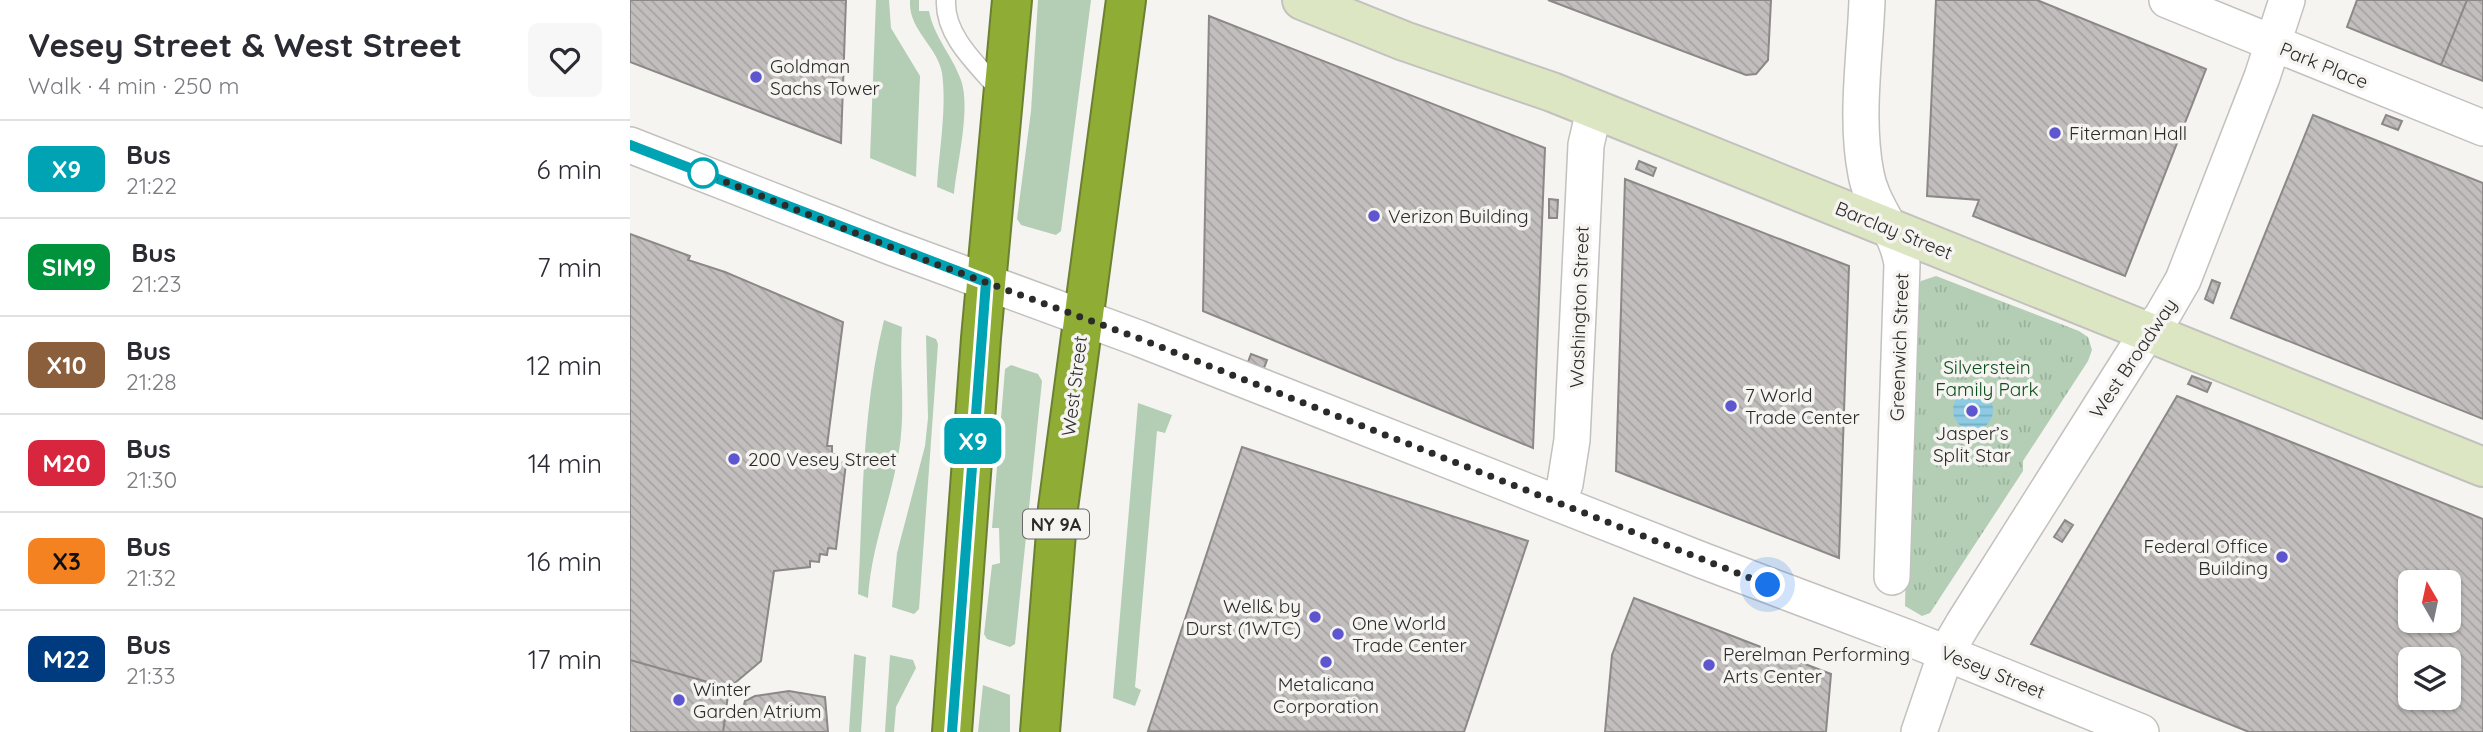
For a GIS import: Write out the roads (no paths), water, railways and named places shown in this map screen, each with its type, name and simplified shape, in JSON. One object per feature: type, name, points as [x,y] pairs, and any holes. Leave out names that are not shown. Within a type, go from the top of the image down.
[{"type":"highway","points":[[952,732],[986,282],[1012,0]]},
{"type":"highway","name":"West Street","points":[[1040,732],[1052,569],[1082,317],[1126,0]]},
{"type":"main road","name":"Barclay Street","points":[[1302,0],[1594,110],[2483,467]]},
{"type":"street","name":"Greenwich Street","points":[[1867,0],[1861,140],[1870,190],[1891,229],[1902,264],[1892,577]]},
{"type":"street","name":"Park Place","points":[[2166,0],[2483,128]]},
{"type":"street","name":"West Broadway","points":[[1946,653],[2115,382],[2147,333],[2167,310],[2183,280],[2287,0]]},
{"type":"street","name":"Washington Street","points":[[1558,503],[1565,484],[1572,440],[1586,145],[1594,110]]},
{"type":"street","name":"Vesey Street","points":[[630,145],[1082,317],[1946,653],[2141,732]]},
{"type":"street","points":[[1919,732],[1946,653]]},
{"type":"lane","points":[[946,0],[948,21],[954,34],[1005,97]]},
{"type":"water","points":[[1973,390],[1981,391],[1987,396],[1992,402],[1992,418],[1987,424],[1981,429],[1973,430],[1965,429],[1959,424],[1954,418],[1953,410],[1954,402],[1959,396],[1965,391]]},
{"type":"place","name":"Goldman Sachs Tower","points":[[756,77]]},
{"type":"place","name":"Fiterman Hall","points":[[2055,133]]},
{"type":"place","name":"Verizon Building","points":[[1374,216]]},
{"type":"place","name":"7 World Trade Center","points":[[1731,406]]},
{"type":"place","name":"Jasper’s Split Star","points":[[1972,411]]},
{"type":"place","name":"200 Vesey Street","points":[[734,459]]},
{"type":"place","name":"Federal Office Building","points":[[2282,557]]},
{"type":"place","name":"Well& by Durst (1WTC)","points":[[1315,617]]},
{"type":"place","name":"One World Trade Center","points":[[1338,634]]},
{"type":"place","name":"Metalicana Corporation","points":[[1326,662]]},
{"type":"place","name":"Perelman Performing Arts Center","points":[[1709,665]]},
{"type":"place","name":"Winter Garden Atrium","points":[[679,700]]},
{"type":"park label","name":"Silverstein Family Park","points":[[1987,378]]}]
